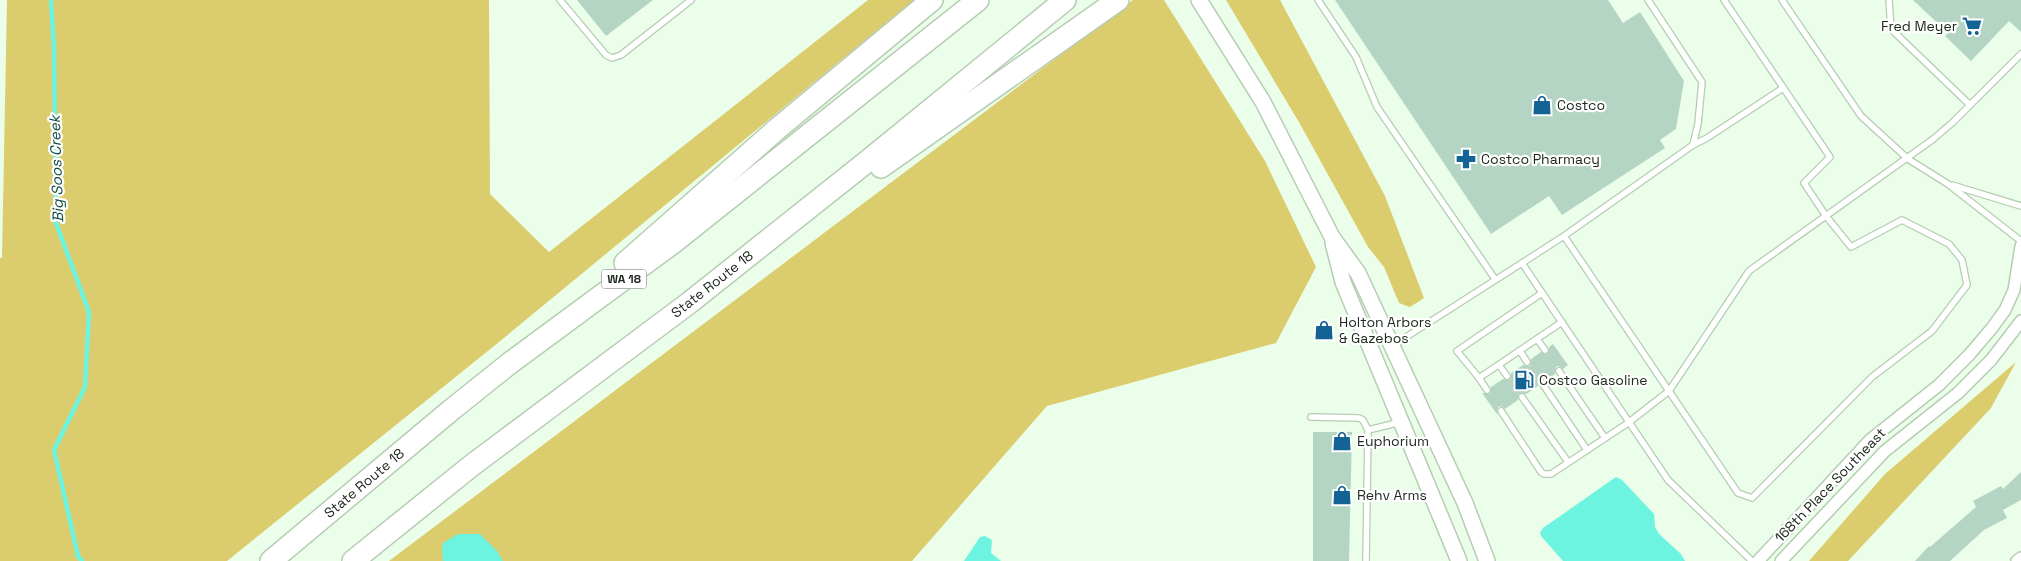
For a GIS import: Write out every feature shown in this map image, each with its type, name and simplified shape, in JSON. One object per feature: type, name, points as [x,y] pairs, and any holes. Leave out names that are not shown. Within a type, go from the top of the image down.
[{"type":"highway","points":[[510,363],[777,129],[932,0]]},
{"type":"highway","name":"State Route 18","points":[[271,561],[510,363],[681,236],[978,0]]},
{"type":"highway","name":"State Route 18","points":[[354,561],[471,466],[689,303],[869,160],[1065,0]]},
{"type":"highway","points":[[689,303],[1118,0]]},
{"type":"street","points":[[1202,4],[1264,102],[1332,237],[1358,273],[1465,503],[1488,561]]},
{"type":"street","name":"168th Place Southeast","points":[[1758,561],[1870,440],[1939,385],[1969,355],[1992,328],[2005,310],[2014,290],[2021,234]]},
{"type":"street","points":[[1332,237],[1342,282],[1459,561]]},
{"type":"street","name":"168th Place Southeast","points":[[1781,561],[1884,451],[1958,393],[1992,360],[2021,320]]},
{"type":"street","points":[[1401,422],[1406,418],[1416,420],[1437,466],[1465,503]]},
{"type":"street","points":[[2017,561],[2021,558]]},
{"type":"lane","points":[[560,0],[606,55],[612,58],[621,54],[691,0]]},
{"type":"lane","points":[[1318,0],[1356,56],[1377,107],[1495,279]]},
{"type":"lane","points":[[1648,0],[1702,82],[1698,124],[1693,145]]},
{"type":"lane","points":[[1564,236],[1738,493],[1752,498],[1872,377],[1932,331],[1966,285],[1962,260],[1950,244],[1902,220],[1851,247],[1826,216],[1804,183],[1830,157],[1724,0]]},
{"type":"lane","points":[[1782,0],[1861,116],[1908,159],[1948,184],[2021,240]]},
{"type":"lane","points":[[1889,0],[1890,29],[1970,105]]},
{"type":"lane","points":[[1501,412],[1544,474],[1551,474],[1605,438],[1669,391],[1749,271],[1932,140],[2021,54]]},
{"type":"lane","points":[[1392,346],[1564,236],[1693,145],[1707,138],[1783,88]]},
{"type":"lane","points":[[1948,184],[2021,206]]},
{"type":"lane","points":[[1522,263],[1668,480],[1752,561]]},
{"type":"lane","points":[[1487,390],[1457,351],[1542,293]]},
{"type":"lane","points":[[1479,378],[1562,322]]},
{"type":"lane","points":[[1538,339],[1545,350]]},
{"type":"lane","points":[[1520,351],[1527,362]]},
{"type":"lane","points":[[1499,365],[1506,376]]},
{"type":"lane","points":[[1560,371],[1605,438]]},
{"type":"lane","points":[[1542,383],[1587,450]]},
{"type":"lane","points":[[1522,397],[1568,462]]},
{"type":"lane","points":[[1311,417],[1359,418],[1363,420],[1368,430],[1366,561]]},
{"type":"lane","points":[[1368,430],[1401,422]]},
{"type":"shaded area","points":[[7,0],[489,0],[490,194],[549,252],[868,0],[914,0],[499,342],[227,561],[0,561],[0,258],[2,258]]},
{"type":"shaded area","points":[[1133,0],[1164,0],[1265,161],[1316,267],[1276,343],[1047,406],[912,561],[389,561]]},
{"type":"shaded area","points":[[1226,0],[1280,0],[1385,196],[1424,298],[1410,307],[1399,303],[1384,267],[1368,247],[1300,124]]},
{"type":"shaded area","points":[[2016,362],[1991,408],[1848,561],[1809,561],[1885,474]]},
{"type":"water","points":[[1616,477],[1622,480],[1654,514],[1655,527],[1659,534],[1681,554],[1685,561],[1563,561],[1541,536],[1540,533],[1543,528]]},
{"type":"water","points":[[458,534],[480,534],[497,551],[503,561],[443,561],[443,543]]},
{"type":"water","points":[[985,536],[992,540],[991,553],[1001,561],[964,561],[980,537]]},
{"type":"building","points":[[577,0],[653,0],[606,36]]},
{"type":"building","name":"Costco","points":[[1335,0],[1608,0],[1623,23],[1640,12],[1684,81],[1676,129],[1660,140],[1665,148],[1562,215],[1549,196],[1491,234]]},
{"type":"building","name":"Fred Meyer","points":[[1913,0],[2021,0],[2021,32],[2009,21],[1971,61],[1945,36],[1948,33]]},
{"type":"building","name":"Costco Gasoline","points":[[1553,344],[1568,365],[1563,369],[1559,366],[1556,367],[1555,374],[1546,381],[1540,379],[1538,386],[1526,394],[1520,393],[1518,400],[1505,409],[1501,406],[1498,407],[1497,414],[1482,393],[1490,394],[1491,387],[1503,379],[1509,380],[1511,373],[1523,365],[1530,366],[1531,359],[1541,352],[1547,354],[1549,347]]},
{"type":"building","points":[[1313,432],[1352,432],[1349,561],[1313,561]]},
{"type":"building","points":[[2021,472],[2021,500],[2003,510],[2007,518],[1984,530],[1950,561],[1915,561],[1929,546],[1976,507],[1973,501],[2001,486],[2003,489]]},
{"type":"waterway","name":"Big Soos Creek","points":[[51,0],[54,48],[56,223],[89,312],[85,387],[54,450],[78,556],[82,561]]},
{"type":"place","name":"Fred Meyer","points":[[1972,26]]},
{"type":"place","name":"Costco","points":[[1542,105]]},
{"type":"place","name":"Costco Pharmacy","points":[[1466,159]]},
{"type":"place","name":"Holton Arbors & Gazebos","points":[[1324,330]]},
{"type":"place","name":"Costco Gasoline","points":[[1524,380]]},
{"type":"place","name":"Euphorium","points":[[1342,441]]},
{"type":"place","name":"Rehv Arms","points":[[1342,495]]}]
